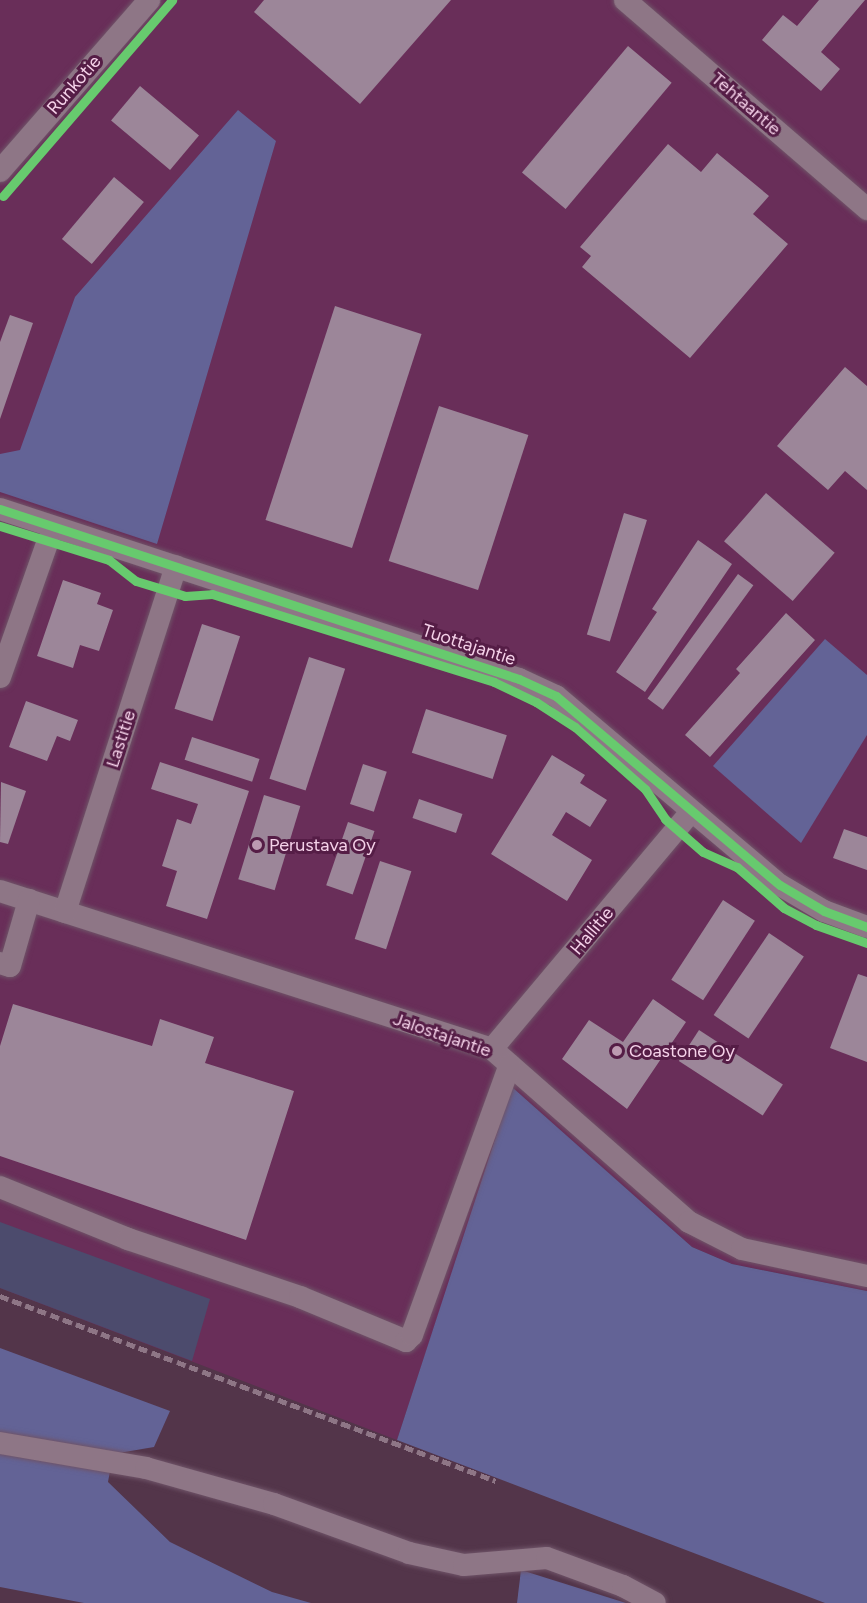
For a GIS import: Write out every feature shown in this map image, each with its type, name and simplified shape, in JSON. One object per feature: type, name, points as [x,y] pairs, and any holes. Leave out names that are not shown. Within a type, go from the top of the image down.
[{"type":"street","name":"Runkotie","points":[[0,171],[149,0]]},
{"type":"street","name":"Tehtaantie","points":[[624,0],[867,209]]},
{"type":"street","name":"Tuottajantie","points":[[0,509],[519,679],[556,696],[780,885],[824,911],[867,927]]},
{"type":"street","points":[[0,677],[48,541]]},
{"type":"street","name":"Lastitie","points":[[65,912],[176,566]]},
{"type":"street","name":"Hallitie","points":[[492,1049],[691,812]]},
{"type":"street","name":"Jalostajantie","points":[[0,891],[492,1049],[689,1222],[716,1238],[742,1249],[867,1276]]},
{"type":"street","points":[[0,963],[10,966],[29,900]]},
{"type":"street","points":[[0,1187],[128,1239],[300,1297],[406,1341],[412,1335],[510,1065]]},
{"type":"street","points":[[0,1443],[146,1468],[274,1504],[410,1553],[464,1565],[547,1558],[623,1586],[655,1603]]},
{"type":"shaded area","points":[[0,0],[867,0],[867,1291],[732,1264],[692,1247],[513,1088],[397,1440],[0,1288]]},
{"type":"shaded area","points":[[238,110],[276,141],[157,544],[0,492],[0,454],[20,450],[75,297]]},
{"type":"shaded area","points":[[825,639],[867,675],[867,735],[801,843],[713,766]]},
{"type":"shaded area","points":[[512,1087],[692,1247],[732,1264],[867,1291],[867,1603],[825,1603],[397,1440]]},
{"type":"shaded area","points":[[0,1222],[210,1299],[192,1361],[0,1288]]},
{"type":"shaded area","points":[[0,1348],[170,1411],[154,1447],[113,1454],[108,1482],[170,1542],[272,1592],[311,1603],[84,1603],[0,1587]]},
{"type":"shaded area","points":[[521,1570],[626,1603],[517,1603]]},
{"type":"building","points":[[264,0],[451,0],[360,104],[254,12]]},
{"type":"building","points":[[819,0],[865,0],[821,52],[840,69],[821,91],[762,40],[783,15],[797,26]]},
{"type":"building","points":[[628,46],[672,83],[566,209],[522,172]]},
{"type":"building","points":[[140,86],[199,135],[170,170],[111,120]]},
{"type":"building","points":[[668,144],[701,172],[717,153],[769,196],[753,214],[788,244],[690,358],[582,267],[591,256],[580,247]]},
{"type":"building","points":[[114,177],[144,202],[92,264],[62,239]]},
{"type":"building","points":[[335,306],[422,334],[352,548],[265,520]]},
{"type":"building","points":[[10,315],[33,323],[0,419],[0,342]]},
{"type":"building","points":[[845,367],[867,386],[867,490],[845,471],[828,490],[777,446]]},
{"type":"building","points":[[439,406],[528,435],[478,590],[389,561]]},
{"type":"building","points":[[766,493],[835,553],[793,601],[724,541]]},
{"type":"building","points":[[624,513],[647,520],[610,641],[587,634]]},
{"type":"building","points":[[698,540],[732,564],[645,692],[616,672],[657,612],[652,609]]},
{"type":"building","points":[[738,574],[753,585],[663,710],[647,699]]},
{"type":"building","points":[[63,580],[101,593],[97,604],[113,610],[99,651],[80,645],[73,668],[37,656]]},
{"type":"building","points":[[786,613],[815,640],[710,757],[685,735],[740,673],[736,669]]},
{"type":"building","points":[[202,624],[240,636],[213,721],[174,709]]},
{"type":"building","points":[[309,657],[345,669],[306,790],[269,779]]},
{"type":"building","points":[[26,701],[78,720],[70,741],[57,736],[47,761],[9,747]]},
{"type":"building","points":[[426,709],[507,735],[493,779],[412,753]]},
{"type":"building","points":[[192,737],[260,759],[252,782],[185,760]]},
{"type":"building","points":[[552,755],[585,775],[580,783],[607,800],[590,827],[566,812],[552,835],[592,860],[567,901],[491,854]]},
{"type":"building","points":[[160,762],[249,791],[207,919],[166,906],[177,871],[162,866],[177,819],[191,824],[198,804],[151,789]]},
{"type":"building","points":[[363,764],[387,772],[374,812],[350,804]]},
{"type":"building","points":[[1,782],[26,791],[8,844],[0,842]]},
{"type":"building","points":[[264,795],[300,806],[275,890],[238,879]]},
{"type":"building","points":[[419,799],[462,814],[456,833],[412,818]]},
{"type":"building","points":[[348,822],[374,831],[353,894],[326,885]]},
{"type":"building","points":[[844,829],[867,837],[867,870],[833,858]]},
{"type":"building","points":[[380,861],[411,871],[386,949],[355,939]]},
{"type":"building","points":[[723,900],[755,921],[703,1000],[671,980]]},
{"type":"building","points":[[769,933],[804,956],[748,1039],[714,1015]]},
{"type":"building","points":[[858,974],[867,977],[867,1062],[830,1048]]},
{"type":"building","name":"Coastone Oy","points":[[653,999],[686,1022],[627,1109],[562,1059],[589,1020],[623,1042]]},
{"type":"building","points":[[13,1004],[152,1046],[160,1019],[214,1037],[205,1063],[294,1091],[246,1240],[0,1156],[0,1046]]},
{"type":"building","points":[[699,1030],[783,1084],[763,1115],[679,1061]]},
{"type":"railway","points":[[0,1296],[496,1481]]},
{"type":"cycle path","points":[[3,196],[172,0]]},
{"type":"cycle path","points":[[0,509],[519,679],[556,696],[780,885],[824,911],[867,927]]},
{"type":"cycle path","points":[[0,526],[109,560],[136,581],[185,596],[212,594],[494,682],[536,702],[575,727],[645,789],[665,819],[703,852],[737,867],[784,908],[816,925],[867,943]]},
{"type":"place","name":"Perustava Oy","points":[[257,845]]},
{"type":"place","name":"Coastone Oy","points":[[617,1051]]}]
